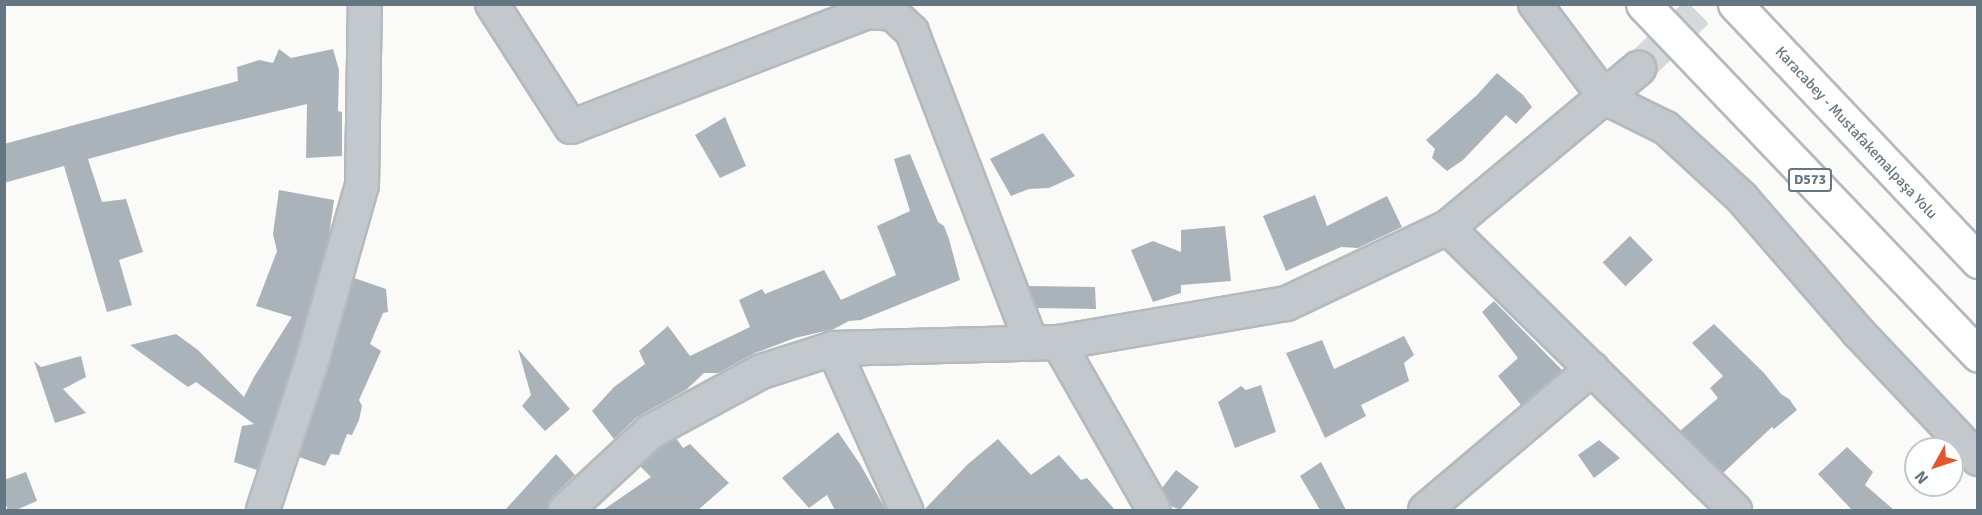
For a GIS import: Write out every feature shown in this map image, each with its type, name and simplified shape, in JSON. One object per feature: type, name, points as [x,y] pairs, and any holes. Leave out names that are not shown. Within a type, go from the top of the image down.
[{"type":"highway","name":"D573","points":[[1643,4],[1977,355]]},
{"type":"highway","name":"Karacabey - Mustafakemalpaşa Yolu","points":[[1735,4],[1977,261]]},
{"type":"street","points":[[263,510],[313,358],[362,185],[365,4]]},
{"type":"street","points":[[492,4],[571,127],[867,12],[893,14],[912,32],[1045,343],[1154,510]]},
{"type":"street","points":[[1535,4],[1605,98],[1666,128],[1742,198],[1858,332],[1977,459]]},
{"type":"street","points":[[565,510],[650,431],[761,371],[833,348],[1045,343],[1286,303],[1447,227],[1605,98],[1638,68]]},
{"type":"street","points":[[1447,227],[1735,510]]},
{"type":"street","points":[[833,348],[906,510]]},
{"type":"street","points":[[1425,510],[1592,369]]},
{"type":"building","points":[[279,49],[291,58],[333,49],[339,70],[338,111],[342,112],[342,156],[306,158],[307,104],[180,134],[88,159],[102,202],[126,199],[143,252],[119,260],[132,305],[107,312],[64,166],[4,183],[4,144],[238,81],[237,67],[259,60],[273,63]]},
{"type":"building","points":[[1497,73],[1523,95],[1532,107],[1516,124],[1506,115],[1463,160],[1447,171],[1432,158],[1435,149],[1426,140],[1477,95]]},
{"type":"building","points":[[725,117],[746,166],[720,178],[695,135]]},
{"type":"building","points":[[1043,133],[1075,176],[1049,188],[1029,189],[1011,196],[990,159]]},
{"type":"building","points":[[910,154],[938,222],[944,226],[960,280],[861,320],[849,321],[834,329],[795,338],[755,353],[718,373],[704,373],[686,390],[637,417],[614,439],[592,411],[614,387],[645,364],[639,351],[668,326],[690,356],[750,327],[739,300],[762,289],[765,294],[824,270],[841,300],[896,275],[877,226],[910,211],[894,159]]},
{"type":"building","points":[[279,190],[334,200],[329,236],[296,353],[257,470],[234,462],[242,426],[254,424],[196,382],[188,387],[130,345],[176,334],[198,350],[244,397],[292,317],[256,306],[277,251],[273,234]]},
{"type":"building","points":[[1315,195],[1327,226],[1387,196],[1402,227],[1358,248],[1341,247],[1286,271],[1263,216]]},
{"type":"building","points":[[1225,226],[1231,281],[1181,285],[1181,293],[1153,302],[1131,250],[1153,241],[1181,252],[1181,230]]},
{"type":"building","points":[[1630,236],[1653,260],[1626,286],[1603,262]]},
{"type":"building","points":[[354,278],[386,289],[388,312],[383,313],[370,344],[381,351],[359,400],[362,406],[359,420],[352,435],[347,434],[339,455],[331,454],[325,466],[299,457]]},
{"type":"building","points":[[1029,286],[1095,287],[1096,309],[1037,308]]},
{"type":"building","points":[[1494,301],[1562,370],[1521,405],[1498,376],[1518,358],[1482,312]]},
{"type":"building","points":[[1714,324],[1764,373],[1797,410],[1774,429],[1772,427],[1723,473],[1680,431],[1718,398],[1710,388],[1723,376],[1692,343]]},
{"type":"building","points":[[1404,336],[1414,355],[1404,363],[1409,381],[1361,405],[1366,416],[1325,438],[1286,353],[1322,340],[1334,369]]},
{"type":"building","points":[[518,349],[570,409],[545,431],[522,406],[531,395]]},
{"type":"building","points":[[81,356],[86,377],[63,389],[86,413],[55,423],[34,361],[41,367]]},
{"type":"building","points":[[1261,385],[1276,432],[1235,448],[1218,402],[1241,386],[1246,390]]},
{"type":"building","points":[[838,432],[860,464],[886,510],[835,510],[827,495],[809,508],[782,478]]},
{"type":"building","points":[[676,438],[683,448],[690,444],[729,483],[698,510],[603,510],[651,477],[640,466],[661,446]]},
{"type":"building","points":[[998,439],[1031,475],[1059,455],[1081,480],[1087,478],[1115,510],[924,510],[968,464]]},
{"type":"building","points":[[1599,440],[1620,458],[1594,478],[1578,455]]},
{"type":"building","points":[[1847,447],[1873,472],[1865,485],[1894,510],[1852,510],[1818,474]]},
{"type":"building","points":[[556,454],[575,475],[552,497],[547,510],[505,510]]},
{"type":"building","points":[[1321,462],[1346,510],[1320,510],[1300,476]]},
{"type":"building","points":[[1176,470],[1199,487],[1180,510],[1171,506],[1162,488]]},
{"type":"building","points":[[26,472],[37,501],[16,510],[8,510],[4,500],[4,480]]},
{"type":"tunnel","points":[[1638,68],[1705,4]]}]
